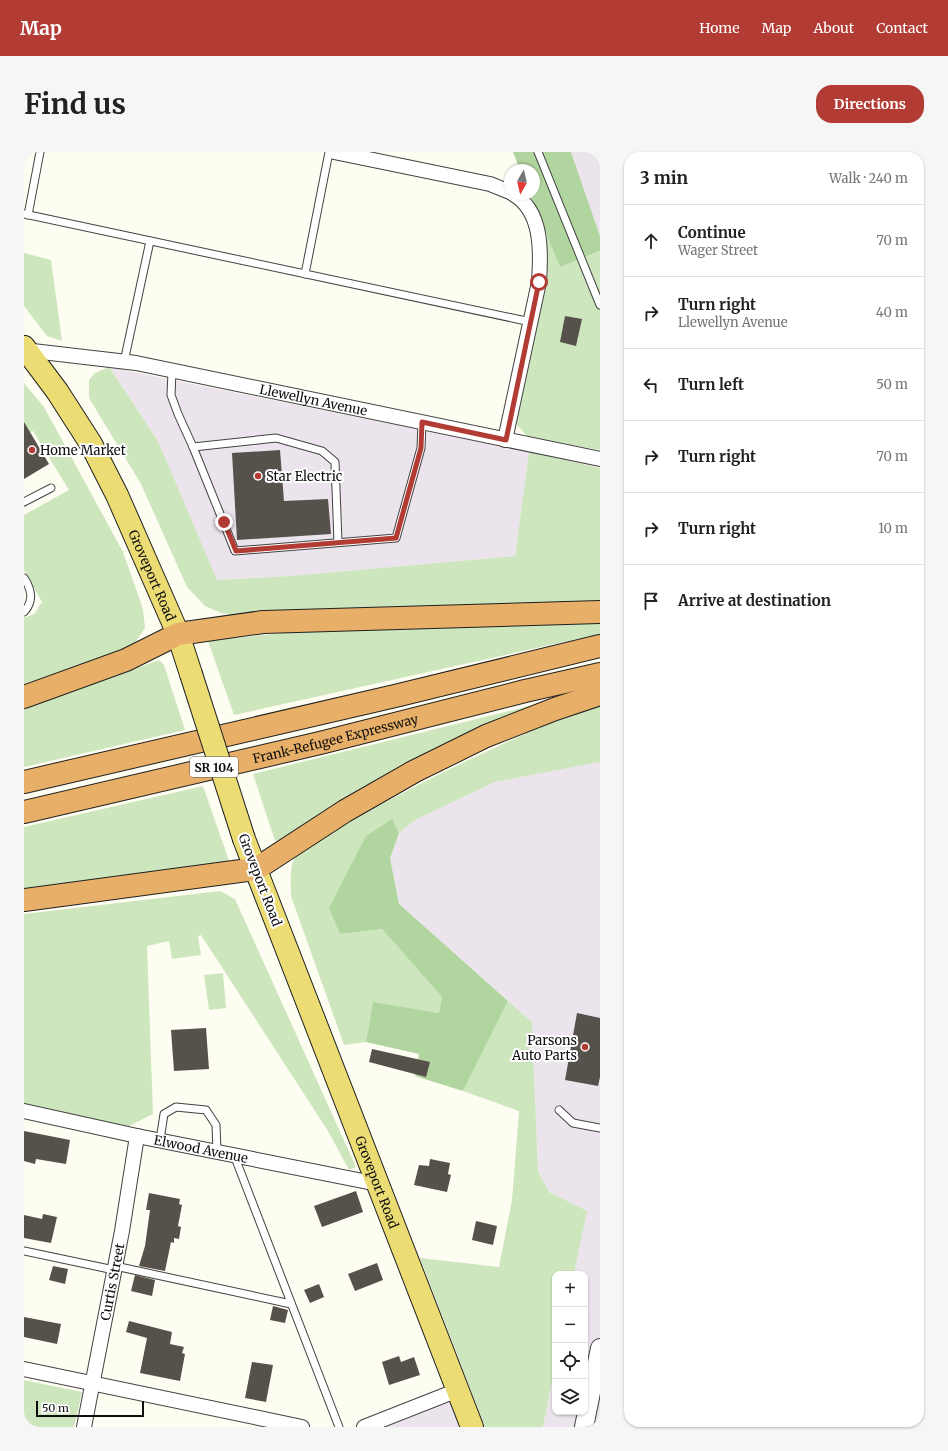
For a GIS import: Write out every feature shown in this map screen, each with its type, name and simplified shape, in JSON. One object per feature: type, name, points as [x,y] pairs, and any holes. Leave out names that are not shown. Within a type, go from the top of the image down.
[{"type":"highway","points":[[24,698],[126,660],[178,634],[263,622],[600,612]]},
{"type":"highway","name":"Frank-Refugee Expressway","points":[[24,782],[395,696],[600,646]]},
{"type":"highway","name":"Frank-Refugee Expressway","points":[[24,812],[600,674]]},
{"type":"highway","points":[[24,900],[256,869],[345,811],[415,771],[486,736],[555,709],[600,694]]},
{"type":"main road","name":"Groveport Road","points":[[25,349],[57,391],[91,444],[123,507],[178,634],[244,839],[472,1427]]},
{"type":"street","points":[[334,152],[490,184],[504,190]]},
{"type":"street","points":[[506,440],[539,282],[540,236],[533,217],[526,206],[520,200]]},
{"type":"street","name":"Llewellyn Avenue","points":[[25,349],[124,362],[172,371],[600,459]]},
{"type":"street","name":"Elwood Avenue","points":[[24,1111],[137,1136],[378,1184]]},
{"type":"street","name":"Curtis Street","points":[[84,1427],[115,1268],[137,1136]]},
{"type":"street","points":[[584,1427],[595,1391],[600,1348]]},
{"type":"street","points":[[24,1369],[302,1427]]},
{"type":"street","points":[[364,1427],[458,1390]]},
{"type":"lane","points":[[40,152],[26,215],[150,240],[531,322]]},
{"type":"lane","points":[[305,274],[329,152]]},
{"type":"lane","points":[[538,152],[600,305]]},
{"type":"lane","points":[[124,362],[150,240]]},
{"type":"lane","points":[[172,371],[171,395],[236,551],[396,538],[421,448],[422,422]]},
{"type":"lane","points":[[193,447],[276,438],[322,451],[335,462],[338,542]]},
{"type":"lane","points":[[24,502],[50,488]]},
{"type":"lane","points":[[24,578],[32,597],[30,605],[24,612]]},
{"type":"lane","points":[[160,1140],[164,1114],[176,1106],[206,1110],[216,1126],[217,1152]]},
{"type":"lane","points":[[559,1110],[573,1122],[600,1128]]},
{"type":"lane","points":[[234,1155],[339,1427]]},
{"type":"lane","points":[[24,1251],[291,1304]]},
{"type":"shaded area","points":[[571,152],[600,152],[600,236]]},
{"type":"shaded area","points":[[109,367],[529,452],[515,556],[290,576],[216,580],[158,441]]},
{"type":"shaded area","points":[[600,762],[600,1427],[543,1427],[552,1381],[552,1415],[588,1415],[588,1271],[575,1271],[586,1211],[549,1192],[538,1171],[532,1022],[399,904],[390,858],[399,833],[417,819],[495,782]]},
{"type":"shaded area","points":[[473,1394],[485,1427],[375,1427]]},
{"type":"green space","points":[[513,152],[571,152],[600,236],[600,251],[560,267],[532,200],[540,200],[540,164],[518,164]]},
{"type":"green space","points":[[547,234],[560,267],[600,251],[600,450],[528,437],[515,423],[546,284]]},
{"type":"green space","points":[[24,253],[51,260],[62,341],[47,336],[24,306]]},
{"type":"green space","points":[[109,367],[158,441],[217,580],[290,576],[515,556],[529,452],[600,468],[600,604],[245,617],[221,613],[205,606],[187,587],[141,484],[89,398],[89,380],[95,373]]},
{"type":"green space","points":[[24,383],[44,407],[123,552],[143,609],[145,628],[128,653],[24,690],[24,618],[34,614],[42,602],[24,570],[24,515],[69,490],[33,431],[24,435]]},
{"type":"green space","points":[[600,622],[600,634],[234,715],[208,641],[282,633]]},
{"type":"green space","points":[[159,660],[164,665],[185,730],[24,767],[24,709]]},
{"type":"green space","points":[[600,704],[600,762],[495,782],[417,819],[399,833],[391,819],[340,934],[382,929],[442,997],[439,1013],[373,1003],[366,1042],[344,1045],[291,896],[291,871],[295,857],[299,852],[314,841],[416,786],[506,742]]},
{"type":"green space","points":[[529,706],[530,713],[293,835],[275,841],[253,774]]},
{"type":"green space","points":[[203,786],[229,861],[24,891],[24,827]]},
{"type":"green space","points":[[392,819],[399,833],[390,858],[399,904],[508,1001],[463,1091],[415,1076],[419,1054],[366,1042],[373,1002],[439,1013],[442,997],[382,929],[340,934],[329,908],[366,836]]},
{"type":"green space","points":[[220,891],[235,899],[356,1167],[349,1170],[328,1131],[201,935],[198,936],[201,955],[172,959],[169,941],[147,946],[153,1114],[127,1127],[24,1106],[24,914]]},
{"type":"green space","points":[[223,973],[226,1008],[209,1010],[204,975]]},
{"type":"green space","points":[[508,1001],[532,1022],[538,1171],[549,1192],[587,1211],[575,1271],[552,1271],[552,1381],[543,1427],[485,1427],[420,1258],[499,1267],[512,1200],[519,1111],[463,1091]]},
{"type":"green space","points":[[24,1380],[82,1392],[74,1427],[24,1427]]},
{"type":"building","points":[[565,316],[582,319],[576,346],[560,342]]},
{"type":"building","name":"Home Market","points":[[24,422],[49,464],[24,479]]},
{"type":"building","name":"Star Electric","points":[[280,450],[284,501],[328,499],[331,534],[237,540],[232,453]]},
{"type":"building","name":"Parsons Auto Parts","points":[[577,1013],[600,1018],[600,1077],[598,1086],[565,1080]]},
{"type":"building","points":[[206,1028],[209,1069],[174,1071],[171,1030]]},
{"type":"building","points":[[372,1049],[430,1062],[426,1077],[369,1062]]},
{"type":"building","points":[[24,1131],[70,1140],[66,1164],[36,1159],[35,1164],[24,1161]]},
{"type":"building","points":[[430,1159],[450,1163],[448,1174],[451,1175],[447,1192],[414,1185],[419,1165],[429,1166]]},
{"type":"building","points":[[356,1191],[363,1212],[322,1227],[314,1206]]},
{"type":"building","points":[[149,1193],[180,1199],[179,1204],[182,1205],[178,1226],[181,1227],[179,1239],[174,1238],[174,1243],[171,1242],[165,1271],[139,1266],[145,1246],[150,1210],[146,1210]]},
{"type":"building","points":[[43,1214],[57,1217],[51,1243],[24,1238],[24,1215],[42,1219]]},
{"type":"building","points":[[476,1221],[497,1226],[493,1245],[472,1240]]},
{"type":"building","points":[[377,1263],[383,1280],[355,1291],[348,1274]]},
{"type":"building","points":[[53,1266],[68,1269],[65,1284],[49,1280]]},
{"type":"building","points":[[135,1275],[155,1280],[152,1296],[131,1291]]},
{"type":"building","points":[[319,1284],[324,1297],[310,1303],[304,1290]]},
{"type":"building","points":[[273,1306],[288,1310],[285,1323],[270,1320]]},
{"type":"building","points":[[24,1317],[61,1324],[57,1344],[24,1337]]},
{"type":"building","points":[[129,1321],[172,1332],[170,1344],[184,1347],[182,1353],[185,1354],[180,1381],[140,1373],[147,1338],[126,1332]]},
{"type":"building","points":[[399,1356],[401,1362],[414,1357],[420,1375],[389,1385],[382,1362]]},
{"type":"building","points":[[252,1362],[273,1365],[266,1402],[245,1398]]},
{"type":"place","name":"Home Market","points":[[32,450]]},
{"type":"place","name":"Star Electric","points":[[258,476]]},
{"type":"place","name":"Parsons Auto Parts","points":[[585,1047]]},
{"type":"route","points":[[224,522],[236,551],[396,538],[421,448],[422,422],[506,440],[539,282]]}]
